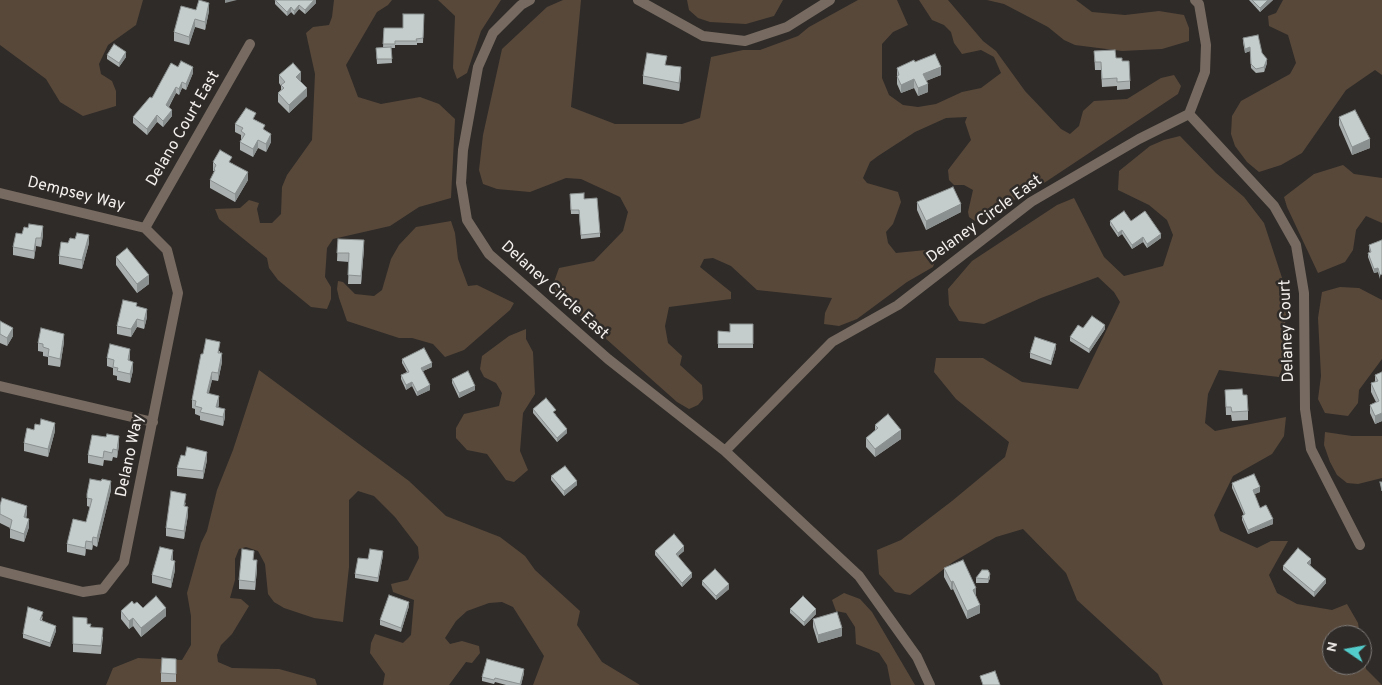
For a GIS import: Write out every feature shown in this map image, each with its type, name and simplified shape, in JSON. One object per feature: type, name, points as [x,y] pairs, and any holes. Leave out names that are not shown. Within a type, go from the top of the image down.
[{"type":"street","name":"Delaney Circle East","points":[[530,0],[521,5],[493,33],[478,67],[463,150],[461,174],[467,220],[490,254],[608,359],[725,451],[859,576],[917,657],[930,685]]},
{"type":"street","points":[[638,0],[703,36],[745,41],[787,27],[830,0]]},
{"type":"street","points":[[1189,114],[1206,72],[1206,44],[1198,4],[1195,0]]},
{"type":"street","name":"Delano Court East","points":[[145,228],[250,44]]},
{"type":"street","name":"Delaney Circle East","points":[[725,451],[832,342],[898,305],[1031,202],[1139,139],[1189,114]]},
{"type":"street","name":"Delaney Court","points":[[1189,114],[1274,206],[1296,244],[1304,293],[1305,409],[1311,449],[1360,544]]},
{"type":"street","name":"Dempsey Way","points":[[0,193],[145,228]]},
{"type":"street","name":"Delano Way","points":[[0,572],[83,592],[103,589],[124,562],[178,293],[167,250],[145,228]]},
{"type":"street","points":[[0,386],[153,422]]},
{"type":"shaded area","points":[[0,0],[143,0],[136,25],[108,45],[99,64],[101,74],[112,81],[116,91],[116,106],[83,116],[60,102],[46,79],[0,45]]},
{"type":"shaded area","points":[[334,0],[392,0],[377,12],[346,65],[358,97],[381,104],[420,97],[439,104],[455,119],[451,198],[419,207],[390,226],[333,239],[327,248],[325,277],[331,287],[331,299],[327,309],[311,307],[278,280],[269,268],[267,258],[219,219],[215,209],[240,208],[249,200],[259,203],[257,209],[260,223],[272,223],[281,214],[282,187],[287,175],[312,140],[315,74],[306,33],[313,27],[329,25]]},
{"type":"shaded area","points":[[438,0],[501,0],[481,31],[467,73],[457,79],[453,68],[455,16]]},
{"type":"shaded area","points":[[563,0],[581,0],[571,107],[615,124],[682,124],[700,118],[711,57],[743,50],[760,50],[798,36],[809,27],[858,0],[897,0],[908,25],[893,32],[882,44],[882,78],[889,95],[903,105],[918,107],[936,104],[962,92],[981,88],[1001,73],[994,57],[981,50],[962,54],[954,43],[951,32],[944,25],[932,20],[919,0],[948,0],[983,41],[996,51],[1025,91],[1061,129],[1070,134],[1079,126],[1083,111],[1094,101],[1127,99],[1161,78],[1174,75],[1181,86],[1178,94],[1038,187],[975,221],[969,217],[968,212],[973,190],[964,185],[954,185],[949,180],[948,170],[971,140],[965,122],[967,117],[946,118],[915,132],[878,156],[870,162],[863,178],[867,183],[898,192],[901,202],[893,224],[886,232],[888,243],[896,253],[926,250],[935,252],[935,261],[933,267],[907,282],[857,319],[839,326],[824,324],[825,313],[832,298],[757,290],[731,266],[713,258],[704,259],[700,267],[731,292],[731,299],[669,307],[665,326],[668,343],[682,356],[680,365],[702,385],[703,399],[698,405],[689,409],[677,402],[577,313],[558,301],[554,282],[559,268],[594,261],[623,231],[628,212],[620,197],[581,179],[566,178],[530,192],[497,189],[483,184],[479,170],[483,135],[502,49],[547,7]]},
{"type":"shaded area","points":[[687,0],[783,0],[774,16],[746,24],[710,22],[698,18],[689,10]]},
{"type":"shaded area","points":[[987,0],[1076,0],[1092,12],[1125,15],[1159,11],[1184,15],[1189,28],[1189,41],[1162,49],[1122,51],[1075,45],[1064,40],[1048,27],[1004,4]]},
{"type":"shaded area","points":[[1283,0],[1382,0],[1382,75],[1375,70],[1346,90],[1302,153],[1281,165],[1259,172],[1247,162],[1235,146],[1231,134],[1232,116],[1241,101],[1290,74],[1296,63],[1288,35],[1269,26],[1268,16],[1276,13]]},
{"type":"shaded area","points":[[1180,136],[1216,173],[1244,197],[1264,223],[1288,296],[1283,343],[1285,361],[1279,377],[1219,370],[1208,394],[1205,423],[1215,431],[1286,417],[1284,436],[1272,454],[1233,476],[1214,515],[1220,531],[1257,548],[1271,541],[1288,541],[1269,575],[1277,593],[1297,604],[1332,610],[1347,604],[1358,623],[1358,625],[1322,625],[1322,675],[1372,675],[1382,685],[1163,685],[1158,674],[1077,600],[1066,573],[1023,529],[996,537],[953,562],[910,595],[895,592],[879,574],[877,550],[901,540],[952,501],[1005,457],[1009,442],[956,399],[934,372],[936,358],[983,358],[1022,382],[1078,389],[1120,302],[1114,292],[1098,277],[1041,298],[984,324],[959,321],[949,305],[948,289],[972,261],[1057,205],[1074,198],[1104,257],[1124,276],[1163,266],[1173,235],[1167,220],[1149,205],[1118,190],[1119,171],[1150,146]]},
{"type":"shaded area","points":[[1343,165],[1354,174],[1382,178],[1382,223],[1366,216],[1356,230],[1353,250],[1345,262],[1318,273],[1284,197],[1314,174]]},
{"type":"shaded area","points":[[451,221],[455,233],[458,259],[468,286],[477,285],[514,303],[510,310],[464,350],[445,357],[433,344],[412,338],[399,338],[347,321],[339,298],[338,281],[343,282],[355,294],[374,296],[382,290],[391,259],[399,245],[416,227]]},
{"type":"shaded area","points":[[1340,287],[1359,288],[1382,300],[1382,359],[1359,390],[1358,403],[1348,416],[1325,413],[1318,399],[1321,376],[1318,318],[1322,292]]},
{"type":"shaded area","points":[[526,329],[526,339],[533,352],[535,394],[523,413],[520,451],[528,470],[514,482],[506,480],[487,454],[467,450],[456,438],[456,428],[464,414],[499,406],[502,393],[496,383],[484,377],[480,369],[482,356],[509,336]]},
{"type":"shaded area","points":[[259,370],[409,481],[446,516],[500,537],[525,556],[535,570],[580,611],[577,625],[602,662],[640,685],[533,685],[544,656],[513,607],[502,602],[489,603],[467,611],[456,621],[445,638],[450,644],[462,641],[479,646],[480,653],[472,663],[466,662],[449,685],[383,685],[385,674],[370,653],[371,643],[375,634],[403,643],[411,635],[414,600],[393,592],[391,584],[408,580],[419,558],[418,547],[395,517],[374,496],[358,491],[349,500],[349,567],[343,622],[314,618],[284,608],[274,602],[268,594],[265,564],[258,551],[246,547],[239,549],[235,559],[235,580],[230,598],[241,599],[249,606],[232,634],[221,645],[217,655],[218,662],[232,668],[279,669],[315,679],[317,685],[106,685],[113,668],[138,658],[182,660],[191,645],[191,616],[187,593],[201,543],[207,531],[217,490],[233,450]]},
{"type":"shaded area","points":[[1325,432],[1352,436],[1382,436],[1382,478],[1358,484],[1347,483],[1337,475],[1324,445]]},
{"type":"shaded area","points":[[844,593],[860,599],[872,612],[915,685],[891,685],[887,665],[879,653],[856,644],[855,627],[846,613],[836,611],[832,600]]},
{"type":"building","points":[[199,0],[209,3],[205,22],[195,19],[189,37],[174,32],[181,6],[196,10]]},
{"type":"building","points":[[275,0],[314,0],[305,10],[299,5],[294,11],[291,7],[287,12]]},
{"type":"building","points":[[1252,0],[1268,0],[1260,8]]},
{"type":"building","points":[[403,14],[424,14],[423,38],[416,39],[417,41],[395,41],[395,44],[383,44],[384,28],[403,28]]},
{"type":"building","points":[[1258,35],[1262,53],[1267,59],[1264,67],[1256,69],[1251,64],[1250,47],[1245,49],[1243,38]]},
{"type":"building","points":[[114,44],[126,52],[119,63],[107,55]]},
{"type":"building","points":[[391,47],[392,59],[377,59],[376,48]]},
{"type":"building","points":[[1115,50],[1116,58],[1122,58],[1122,61],[1129,61],[1130,81],[1117,82],[1117,78],[1102,79],[1101,62],[1095,62],[1094,51]]},
{"type":"building","points":[[647,53],[667,56],[665,65],[681,67],[679,83],[643,76]]},
{"type":"building","points":[[935,54],[941,67],[923,74],[928,84],[918,88],[914,79],[901,85],[897,76],[899,75],[897,68],[914,60],[915,62]]},
{"type":"building","points":[[181,61],[193,67],[186,84],[182,82],[179,89],[176,87],[166,105],[172,110],[163,121],[157,115],[147,129],[133,117],[150,97],[152,98],[171,63],[178,67]]},
{"type":"building","points":[[293,63],[301,72],[296,77],[307,88],[289,105],[278,93],[284,88],[281,85],[285,82],[279,75]]},
{"type":"building","points":[[246,108],[256,113],[253,119],[265,125],[263,129],[271,134],[266,144],[258,140],[253,149],[240,142],[245,134],[241,131],[243,128],[235,124]]},
{"type":"building","points":[[1355,110],[1370,139],[1352,147],[1339,117]]},
{"type":"building","points":[[220,150],[232,157],[229,162],[248,172],[235,194],[210,180],[216,165],[213,162]]},
{"type":"building","points":[[953,187],[961,204],[926,221],[917,202]]},
{"type":"building","points":[[584,193],[584,199],[597,198],[600,233],[581,235],[579,210],[571,210],[570,194]]},
{"type":"building","points":[[1124,211],[1131,221],[1145,211],[1161,234],[1147,244],[1143,237],[1132,245],[1122,230],[1118,233],[1110,221]]},
{"type":"building","points":[[29,224],[43,226],[41,238],[36,238],[34,251],[13,247],[16,233],[22,234],[24,227],[28,228]]},
{"type":"building","points":[[77,233],[89,235],[82,260],[59,256],[61,242],[68,243],[70,238],[75,239]]},
{"type":"building","points":[[338,239],[364,240],[361,276],[348,275],[349,253],[337,253]]},
{"type":"building","points":[[1382,240],[1382,274],[1380,275],[1378,268],[1374,269],[1368,253],[1371,252],[1369,245]]},
{"type":"building","points":[[127,248],[149,275],[137,284],[116,257]]},
{"type":"building","points":[[123,300],[137,303],[136,306],[147,309],[144,321],[137,319],[131,329],[117,326]]},
{"type":"building","points":[[1092,316],[1105,325],[1089,349],[1070,337],[1078,325],[1083,328]]},
{"type":"building","points":[[0,321],[13,328],[7,338],[0,334]]},
{"type":"building","points":[[730,324],[753,324],[753,344],[718,344],[718,331],[730,332]]},
{"type":"building","points":[[41,328],[64,334],[60,359],[48,356],[49,349],[43,347],[43,344],[38,343]]},
{"type":"building","points":[[1035,337],[1056,344],[1051,361],[1030,353]]},
{"type":"building","points":[[206,339],[220,342],[218,353],[222,353],[218,373],[212,372],[207,393],[219,396],[216,407],[225,409],[223,417],[200,412],[202,408],[195,406],[196,401],[192,400],[201,354],[203,354]]},
{"type":"building","points":[[110,344],[130,349],[128,360],[133,362],[130,374],[117,371],[118,368],[113,367],[114,360],[107,358]]},
{"type":"building","points":[[424,348],[432,363],[421,368],[430,385],[417,392],[412,382],[406,385],[401,375],[409,372],[402,359]]},
{"type":"building","points":[[468,371],[475,386],[459,393],[452,379]]},
{"type":"building","points":[[1382,372],[1382,413],[1375,416],[1370,405],[1379,401],[1371,383],[1378,381],[1375,375]]},
{"type":"building","points":[[1242,389],[1243,395],[1247,395],[1248,411],[1232,412],[1231,407],[1226,407],[1225,390]]},
{"type":"building","points":[[546,398],[556,410],[553,412],[567,429],[557,438],[533,409]]},
{"type":"building","points":[[888,414],[901,430],[875,449],[866,438],[878,428],[875,425]]},
{"type":"building","points":[[41,419],[55,423],[48,449],[24,443],[27,428],[34,430],[35,424],[40,425]]},
{"type":"building","points":[[107,434],[119,436],[117,450],[113,449],[112,453],[104,451],[103,458],[88,455],[92,435],[106,437]]},
{"type":"building","points":[[187,447],[207,452],[203,471],[177,468],[181,455],[185,456]]},
{"type":"building","points":[[565,466],[577,481],[564,491],[551,476]]},
{"type":"building","points":[[1254,474],[1260,487],[1253,490],[1260,508],[1266,505],[1273,519],[1248,530],[1242,516],[1245,514],[1232,483]]},
{"type":"building","points":[[90,479],[111,481],[97,538],[93,537],[92,542],[86,541],[85,548],[67,544],[73,519],[86,522],[92,499],[87,498]]},
{"type":"building","points":[[171,491],[186,494],[184,506],[188,507],[184,531],[166,528]]},
{"type":"building","points":[[2,498],[27,506],[24,517],[29,519],[24,534],[10,529],[12,520],[0,514]]},
{"type":"building","points":[[674,534],[684,546],[676,554],[692,573],[682,583],[655,551]]},
{"type":"building","points":[[160,547],[173,550],[171,560],[175,561],[171,580],[152,575]]},
{"type":"building","points":[[1298,548],[1311,559],[1307,563],[1326,579],[1314,592],[1283,566]]},
{"type":"building","points":[[242,549],[254,551],[253,560],[257,560],[255,582],[239,580]]},
{"type":"building","points":[[370,549],[383,551],[378,578],[355,574],[358,558],[368,559]]},
{"type":"building","points":[[963,560],[976,588],[973,590],[980,605],[967,611],[953,581],[951,582],[944,568]]},
{"type":"building","points":[[715,569],[729,584],[716,596],[702,581]]},
{"type":"building","points":[[982,570],[988,570],[990,574],[988,579],[976,578]]},
{"type":"building","points":[[389,595],[409,602],[401,628],[380,620]]},
{"type":"building","points":[[156,596],[166,608],[141,628],[133,618],[129,621],[121,611],[132,601],[134,604],[137,602],[143,608]]},
{"type":"building","points":[[803,596],[816,609],[804,622],[790,609]]},
{"type":"building","points":[[28,607],[43,612],[40,620],[56,626],[50,643],[23,634]]},
{"type":"building","points":[[837,612],[842,628],[818,635],[813,619]]},
{"type":"building","points":[[73,617],[87,618],[87,624],[91,624],[90,627],[103,628],[101,646],[73,644]]},
{"type":"building","points":[[162,658],[176,659],[176,674],[161,673]]},
{"type":"building","points":[[487,659],[524,669],[520,684],[482,677]]},
{"type":"building","points":[[995,671],[1000,685],[983,685],[980,676]]}]
